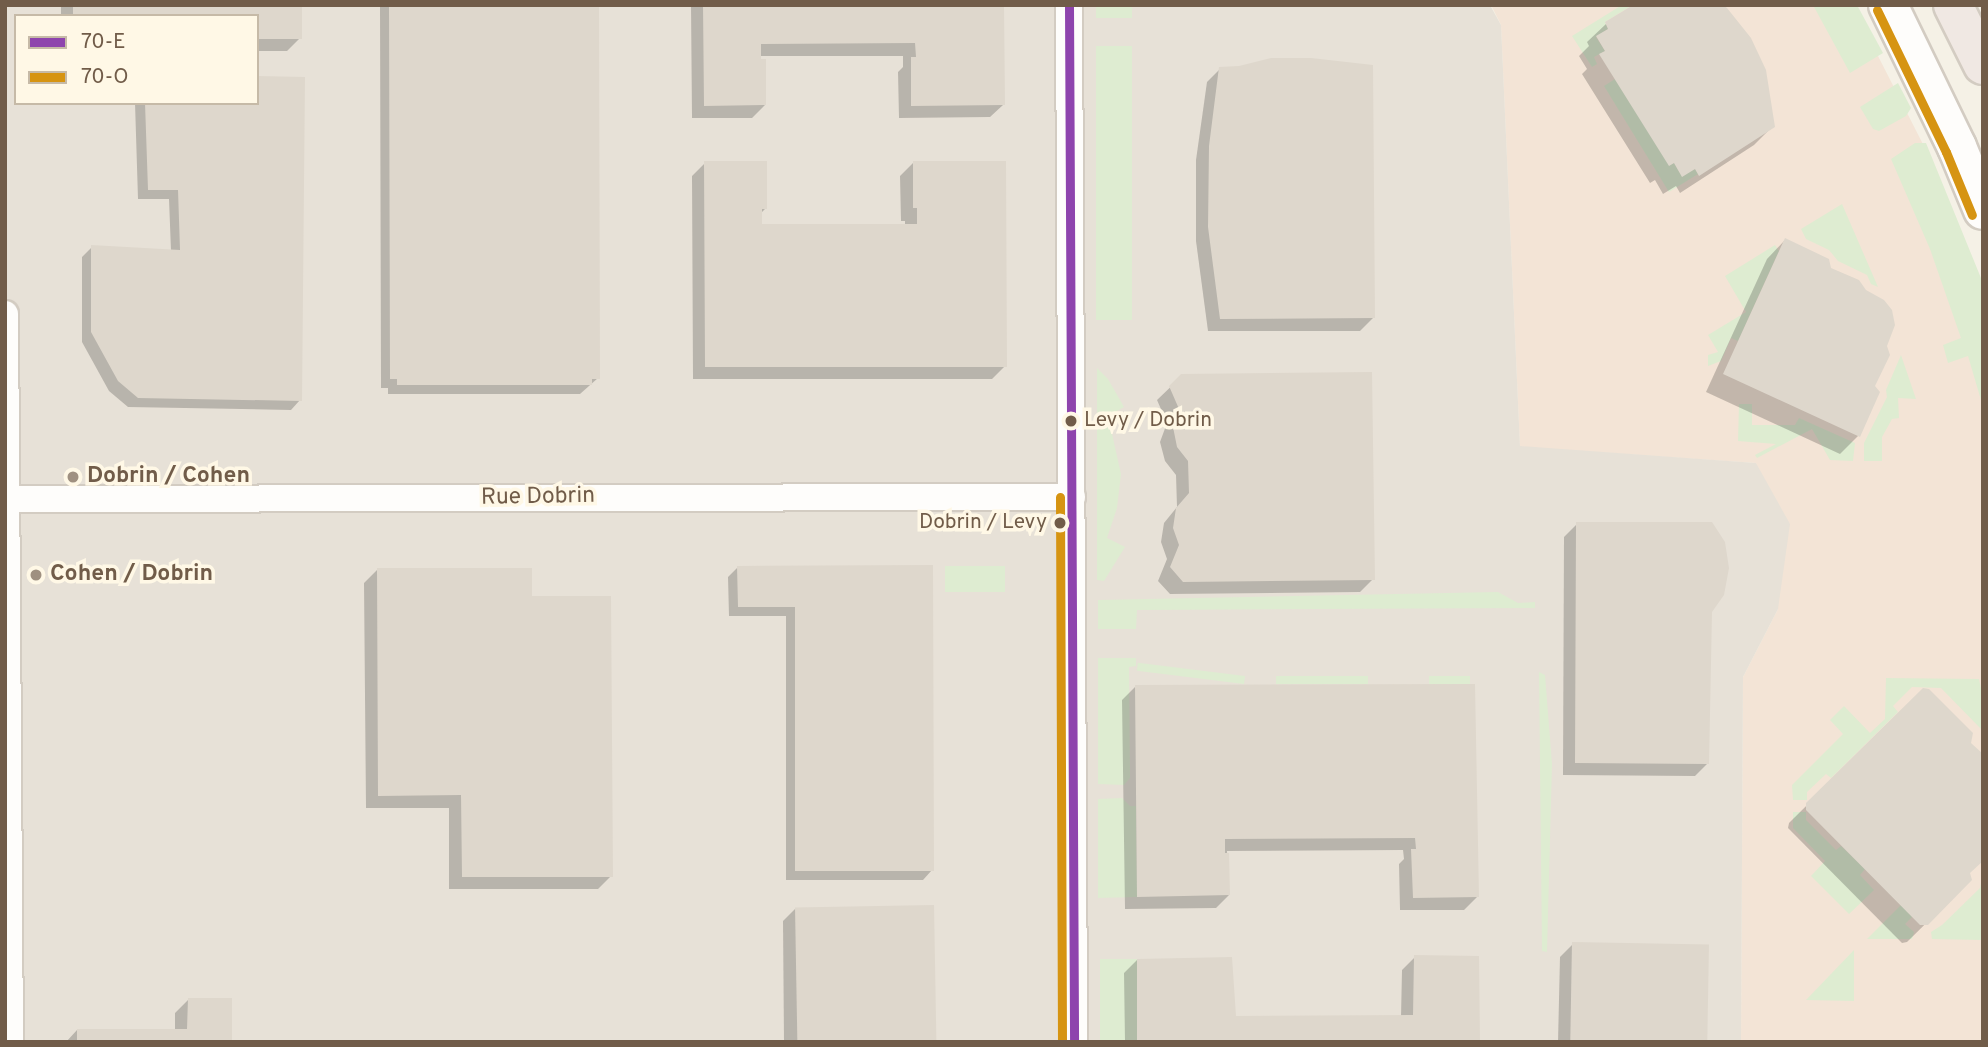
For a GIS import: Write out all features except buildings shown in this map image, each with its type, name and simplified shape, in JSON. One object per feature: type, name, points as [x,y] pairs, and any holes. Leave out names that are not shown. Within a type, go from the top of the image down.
[{"type":"highway","points":[[1953,5],[1983,65]]},
{"type":"main road","points":[[1888,5],[1957,147],[1983,210]]},
{"type":"street","points":[[1069,5],[1074,1042]]},
{"type":"street","points":[[5,314],[10,1042]]},
{"type":"street","name":"Rue Dobrin","points":[[6,499],[1072,498]]},
{"type":"shaded area","points":[[5,5],[1490,5],[1501,25],[1520,446],[1756,463],[1790,524],[1778,609],[1743,677],[1741,1042],[5,1042]]},
{"type":"shaded area","points":[[1491,5],[1852,5],[1929,156],[1983,293],[1983,1042],[1741,1042],[1743,677],[1778,609],[1756,463],[1520,447],[1501,25]]},
{"type":"green space","points":[[1096,5],[1132,5],[1132,18],[1096,18]]},
{"type":"green space","points":[[1622,5],[1631,6],[1605,22],[1608,29],[1596,37],[1605,51],[1594,57],[1597,64],[1592,67],[1572,36]]},
{"type":"green space","points":[[1813,5],[1857,5],[1883,53],[1850,73]]},
{"type":"green space","points":[[1096,46],[1132,46],[1132,320],[1096,320]]},
{"type":"green space","points":[[1615,79],[1669,165],[1674,163],[1682,176],[1695,169],[1698,174],[1669,192],[1604,86]]},
{"type":"green space","points":[[1898,83],[1911,108],[1906,116],[1879,131],[1873,129],[1860,107]]},
{"type":"green space","points":[[1915,143],[1926,143],[1983,283],[1983,407],[1968,356],[1948,363],[1943,345],[1961,338],[1930,249],[1891,159]]},
{"type":"green space","points":[[1842,204],[1878,287],[1871,284],[1867,275],[1838,261],[1829,250],[1806,239],[1801,229]]},
{"type":"green space","points":[[1775,245],[1779,251],[1738,341],[1731,338],[1721,361],[1708,366],[1708,355],[1718,352],[1708,335],[1746,312],[1725,276]]},
{"type":"green space","points":[[1901,355],[1916,399],[1898,398],[1899,418],[1892,419],[1882,437],[1882,461],[1864,461],[1864,443],[1887,397],[1886,390]]},
{"type":"green space","points":[[1097,368],[1108,379],[1124,407],[1108,416],[1121,474],[1117,508],[1107,538],[1125,547],[1104,581],[1097,580]]},
{"type":"green space","points":[[1739,404],[1752,404],[1752,425],[1795,425],[1799,418],[1855,443],[1853,461],[1830,460],[1812,429],[1757,458],[1755,455],[1776,444],[1738,441]]},
{"type":"green space","points":[[945,566],[1005,566],[1005,592],[945,592]]},
{"type":"green space","points":[[1498,592],[1518,603],[1535,602],[1535,608],[1137,610],[1136,629],[1098,629],[1098,600]]},
{"type":"green space","points":[[1098,658],[1136,658],[1136,666],[1129,667],[1130,778],[1124,785],[1098,784]]},
{"type":"green space","points":[[1138,663],[1245,676],[1244,684],[1137,671]]},
{"type":"green space","points":[[1539,672],[1545,675],[1552,764],[1547,952],[1542,951]]},
{"type":"green space","points":[[1276,676],[1368,676],[1368,684],[1276,684]]},
{"type":"green space","points":[[1429,676],[1470,676],[1470,684],[1429,684]]},
{"type":"green space","points":[[1886,678],[1979,679],[1983,698],[1983,738],[1982,730],[1941,688],[1912,687],[1893,706],[1898,712],[1831,778],[1826,774],[1807,792],[1807,800],[1793,800],[1792,785],[1843,734],[1830,720],[1844,706],[1870,733],[1885,719]]},
{"type":"green space","points":[[1122,798],[1130,806],[1136,806],[1137,897],[1098,898],[1098,799]]},
{"type":"green space","points":[[1793,812],[1806,812],[1806,820],[1836,850],[1841,846],[1865,869],[1860,875],[1874,890],[1849,914],[1811,876],[1825,861],[1793,828]]},
{"type":"green space","points":[[1983,874],[1983,940],[1932,939],[1931,932],[1942,925],[1980,888]]},
{"type":"green space","points":[[1901,905],[1912,917],[1905,924],[1914,932],[1912,939],[1867,939]]},
{"type":"green space","points":[[1854,950],[1854,1001],[1806,1000]]},
{"type":"green space","points":[[1100,959],[1137,959],[1137,1042],[1100,1042]]},
{"type":"transit line","name":"70-E","points":[[1069,5],[1074,1042]]},
{"type":"transit line","name":"70-O","points":[[1877,10],[1946,152],[1972,215]]},
{"type":"transit line","name":"70-O","points":[[1060,497],[1062,1042]]},
{"type":"place","name":"Levy / Dobrin","points":[[1071,421]]},
{"type":"place","name":"Dobrin / Cohen","points":[[73,477]]},
{"type":"place","name":"Dobrin / Levy","points":[[1060,523]]},
{"type":"place","name":"Cohen / Dobrin","points":[[36,575]]}]
